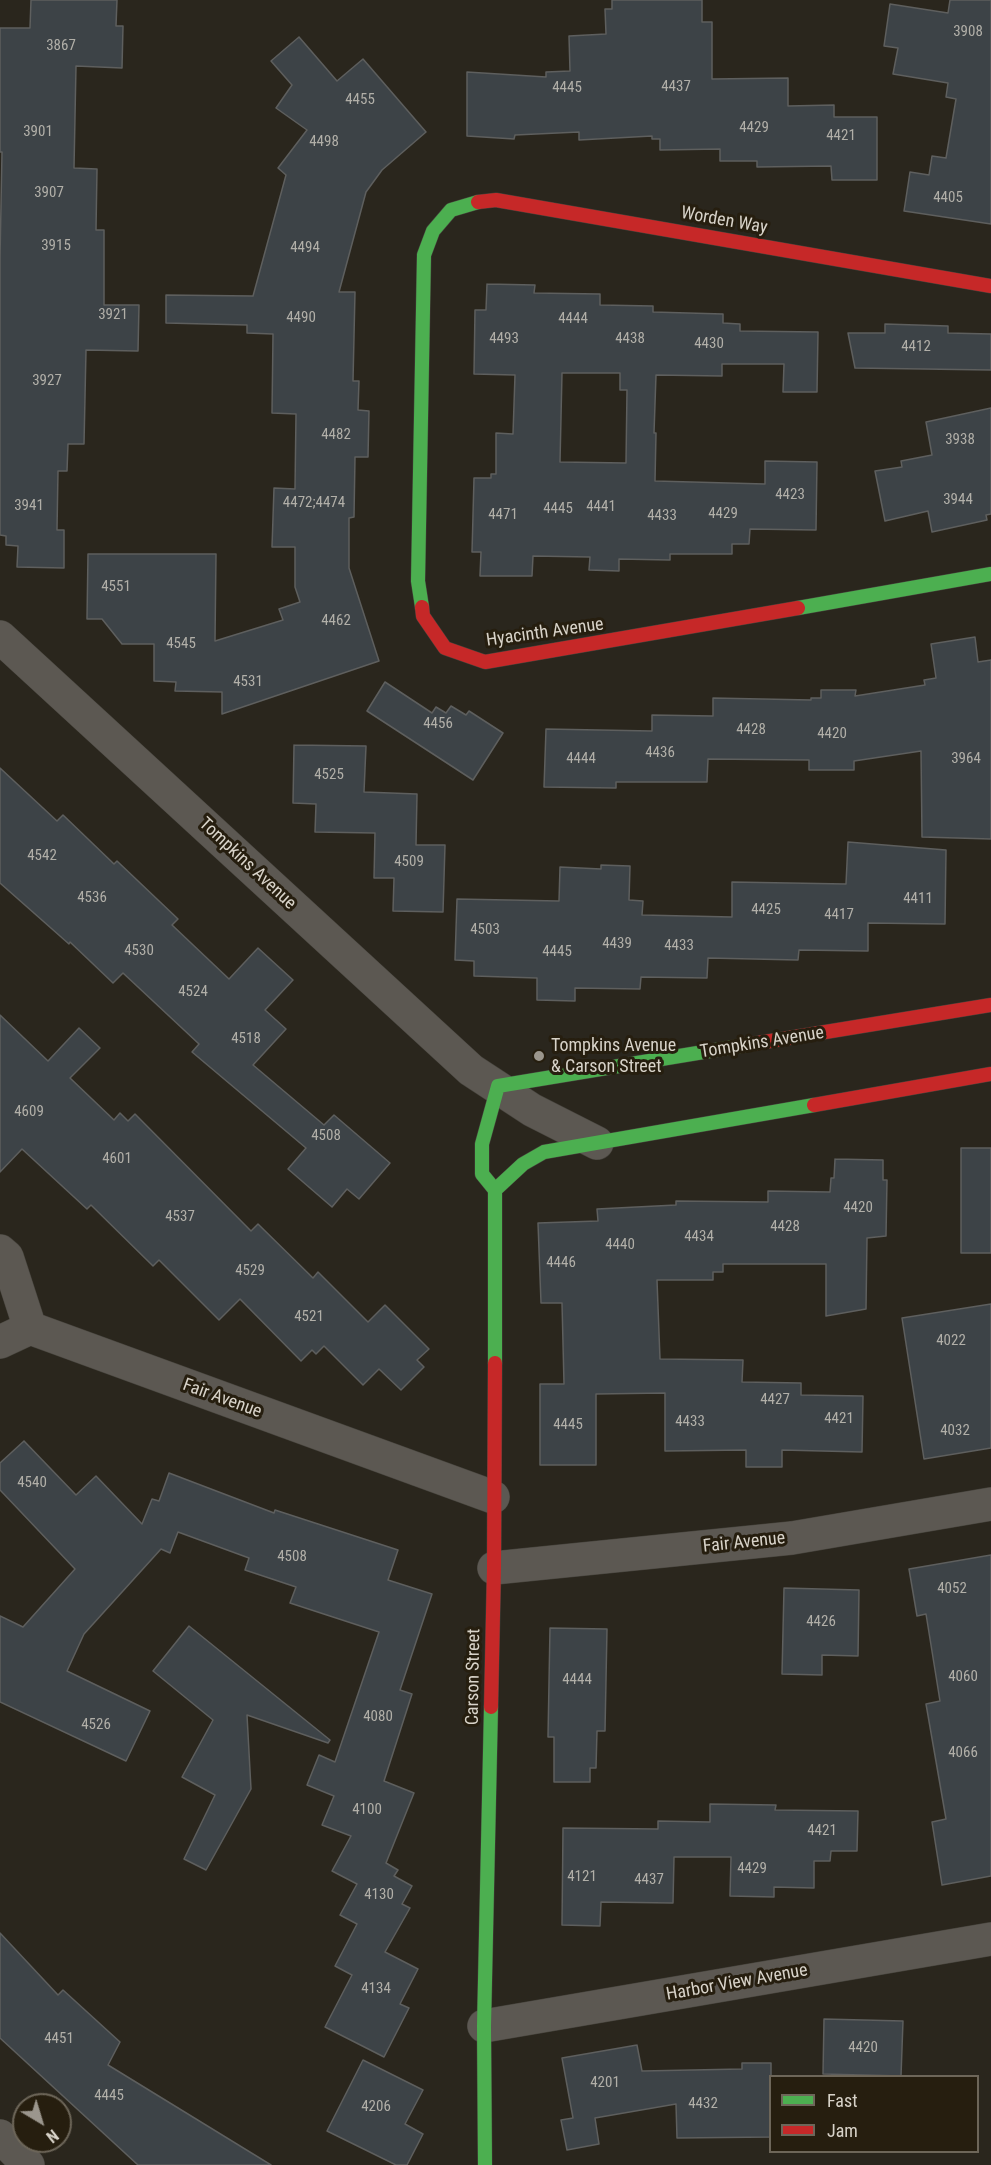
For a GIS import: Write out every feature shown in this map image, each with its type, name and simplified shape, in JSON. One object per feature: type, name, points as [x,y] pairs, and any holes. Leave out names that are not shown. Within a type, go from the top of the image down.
[{"type":"street","name":"Worden Way","points":[[451,210],[473,202],[496,200],[991,286]]},
{"type":"street","name":"Hyacinth Avenue","points":[[451,210],[433,231],[424,255],[418,570],[423,616],[445,648],[485,662],[516,658],[991,574]]},
{"type":"street","name":"Tompkins Avenue","points":[[0,637],[471,1070],[532,1110],[597,1143]]},
{"type":"street","name":"Tompkins Avenue","points":[[498,1086],[991,1005]]},
{"type":"street","points":[[498,1086],[482,1144],[482,1174],[495,1190],[523,1164],[544,1152],[991,1074]]},
{"type":"street","name":"Carson Street","points":[[485,2165],[484,2026],[494,1568],[495,1190]]},
{"type":"street","points":[[0,1251],[7,1257],[30,1328],[0,1342]]},
{"type":"street","name":"Fair Avenue","points":[[30,1328],[494,1497]]},
{"type":"street","name":"Fair Avenue","points":[[494,1568],[792,1538],[991,1504]]},
{"type":"street","name":"Harbor View Avenue","points":[[484,2026],[991,1939]]},
{"type":"street","points":[[0,2136],[28,2165]]},
{"type":"building","points":[[31,0],[117,0],[116,26],[123,26],[122,68],[76,66],[74,168],[97,169],[96,230],[104,230],[104,305],[139,305],[138,351],[86,350],[84,444],[68,444],[67,471],[58,471],[57,530],[64,530],[64,568],[17,567],[18,546],[6,545],[6,536],[0,535],[2,152],[0,152],[0,28],[30,28]]},
{"type":"building","points":[[612,0],[702,0],[702,22],[712,22],[712,79],[788,78],[788,106],[834,105],[834,117],[877,117],[877,180],[832,180],[831,166],[757,167],[757,161],[720,161],[720,149],[660,150],[660,139],[652,139],[652,136],[579,140],[579,132],[515,135],[514,139],[467,136],[467,72],[546,77],[546,72],[570,71],[569,36],[606,34],[605,9],[612,9]]},
{"type":"building","points":[[950,0],[991,0],[991,224],[904,211],[910,172],[929,175],[932,156],[946,158],[956,99],[946,97],[948,83],[893,74],[898,48],[884,46],[890,4],[948,13]]},
{"type":"building","points":[[299,37],[337,81],[363,59],[426,132],[382,170],[366,192],[339,292],[355,292],[353,381],[359,381],[358,410],[369,411],[368,457],[355,457],[354,517],[349,518],[349,568],[379,661],[222,714],[222,692],[175,691],[176,682],[154,681],[154,644],[122,644],[102,619],[87,619],[88,554],[216,554],[215,641],[283,620],[279,609],[300,602],[295,587],[295,547],[272,547],[274,488],[295,489],[296,414],[272,413],[273,334],[247,333],[247,325],[166,323],[166,295],[253,296],[286,175],[278,168],[307,130],[276,108],[292,85],[271,61]]},
{"type":"building","points":[[487,284],[535,285],[534,293],[600,294],[600,305],[653,306],[653,312],[723,314],[723,323],[740,324],[740,331],[818,332],[817,392],[783,392],[784,364],[722,364],[722,376],[656,375],[654,433],[656,433],[655,481],[765,484],[765,461],[817,462],[816,530],[750,529],[749,544],[732,544],[732,554],[670,554],[670,560],[619,559],[619,571],[589,570],[590,557],[533,556],[532,576],[480,576],[481,552],[472,552],[474,478],[491,478],[491,474],[496,474],[496,433],[513,434],[515,375],[474,374],[475,310],[486,310]],"holes":[[[562,373],[620,373],[620,390],[627,390],[626,463],[560,462]]]},
{"type":"building","points":[[885,324],[948,326],[948,333],[991,334],[991,370],[855,368],[848,333],[885,333]]},
{"type":"building","points":[[991,408],[991,514],[986,515],[987,520],[932,532],[928,511],[885,521],[875,471],[902,467],[901,461],[932,455],[926,422]]},
{"type":"building","points":[[975,637],[978,662],[991,660],[991,839],[922,837],[921,751],[854,761],[854,770],[809,770],[809,760],[708,759],[707,782],[616,782],[616,788],[544,787],[546,729],[652,731],[652,715],[713,716],[713,698],[811,700],[811,698],[821,698],[821,690],[856,690],[855,696],[925,685],[924,680],[936,678],[931,644]]},
{"type":"building","points":[[385,682],[432,713],[436,707],[446,713],[451,706],[466,715],[469,711],[503,733],[473,780],[367,711]]},
{"type":"building","points":[[294,745],[366,746],[364,792],[417,794],[416,845],[445,845],[443,912],[393,911],[394,878],[374,878],[375,833],[315,832],[316,804],[293,803]]},
{"type":"building","points":[[0,768],[57,821],[63,815],[114,864],[117,861],[178,919],[172,925],[229,979],[258,948],[293,980],[265,1010],[286,1029],[253,1065],[324,1125],[334,1115],[390,1163],[359,1199],[347,1189],[332,1207],[288,1169],[306,1148],[192,1052],[199,1044],[123,973],[113,983],[70,942],[69,944],[0,883]]},
{"type":"building","points":[[848,842],[946,850],[945,924],[868,923],[868,951],[799,950],[798,960],[708,958],[707,978],[641,977],[640,989],[575,988],[575,1001],[537,1000],[537,978],[474,976],[474,961],[455,960],[457,899],[559,901],[560,867],[601,869],[601,865],[630,866],[629,900],[643,901],[642,915],[732,917],[732,882],[846,884]]},
{"type":"building","points":[[0,1015],[48,1061],[79,1028],[100,1048],[70,1078],[114,1120],[120,1113],[128,1121],[135,1114],[251,1231],[258,1224],[313,1278],[318,1272],[368,1322],[385,1305],[429,1349],[417,1360],[424,1367],[401,1390],[379,1369],[363,1385],[324,1346],[316,1354],[312,1350],[301,1361],[240,1299],[219,1320],[159,1260],[153,1266],[91,1205],[87,1209],[22,1149],[0,1172]]},
{"type":"building","points":[[961,1148],[991,1148],[991,1253],[961,1253]]},
{"type":"building","points":[[835,1159],[883,1160],[883,1180],[887,1180],[886,1236],[867,1238],[866,1309],[826,1316],[826,1264],[723,1264],[723,1272],[713,1272],[713,1280],[657,1280],[660,1359],[743,1360],[742,1382],[801,1383],[801,1395],[863,1396],[862,1452],[782,1450],[782,1467],[746,1467],[746,1450],[665,1451],[665,1393],[596,1394],[596,1465],[540,1465],[540,1384],[564,1384],[562,1303],[541,1303],[538,1223],[598,1221],[597,1209],[676,1205],[676,1201],[768,1202],[768,1191],[830,1192],[831,1178],[834,1178]]},
{"type":"building","points":[[991,1304],[991,1448],[924,1459],[902,1318]]},
{"type":"building","points":[[24,1441],[76,1495],[96,1476],[142,1524],[152,1499],[159,1501],[169,1473],[274,1513],[275,1510],[398,1550],[388,1580],[432,1594],[400,1690],[412,1694],[384,1781],[414,1793],[386,1863],[398,1870],[394,1876],[412,1886],[402,1904],[410,1908],[385,1952],[418,1969],[400,2004],[409,2008],[384,2057],[325,2027],[352,1975],[335,1966],[357,1924],[340,1915],[357,1884],[332,1871],[351,1836],[322,1825],[334,1796],[307,1785],[319,1755],[335,1762],[379,1632],[290,1603],[296,1587],[245,1570],[249,1558],[178,1532],[170,1553],[161,1549],[84,1634],[67,1671],[150,1711],[126,1761],[0,1702],[0,1616],[23,1627],[75,1569],[0,1490],[0,1463]]},
{"type":"building","points":[[991,1555],[991,1876],[942,1885],[932,1822],[946,1819],[926,1704],[940,1701],[926,1614],[917,1616],[909,1569]]},
{"type":"building","points":[[784,1588],[859,1590],[858,1656],[822,1655],[822,1675],[782,1674]]},
{"type":"building","points":[[189,1626],[330,1740],[328,1743],[247,1715],[251,1789],[206,1870],[184,1859],[215,1795],[182,1777],[213,1720],[153,1671]]},
{"type":"building","points":[[550,1628],[607,1629],[605,1731],[597,1731],[596,1768],[590,1768],[590,1782],[554,1782],[554,1737],[548,1737]]},
{"type":"building","points":[[710,1804],[776,1805],[775,1810],[858,1811],[857,1851],[831,1851],[830,1861],[814,1861],[814,1888],[774,1887],[774,1897],[730,1896],[731,1857],[674,1857],[673,1903],[601,1902],[600,1926],[562,1925],[563,1828],[658,1829],[658,1821],[710,1822]]},
{"type":"building","points":[[0,1933],[58,1995],[63,1990],[120,2042],[108,2065],[271,2165],[138,2165],[72,2104],[72,2093],[60,2093],[0,2038]]},
{"type":"building","points":[[824,2019],[903,2021],[901,2075],[823,2074]]},
{"type":"building","points":[[637,2045],[642,2071],[742,2069],[742,2063],[771,2063],[769,2137],[677,2138],[676,2104],[595,2118],[599,2144],[567,2150],[561,2120],[573,2118],[562,2058]]},
{"type":"building","points":[[363,2060],[423,2090],[405,2124],[423,2134],[407,2165],[396,2165],[327,2131]]},
{"type":"traffic: fast","points":[[422,607],[418,581],[424,255],[433,231],[451,210],[478,202]]},
{"type":"traffic: fast","points":[[798,608],[991,574]]},
{"type":"traffic: fast","points":[[495,1190],[482,1174],[482,1144],[498,1086],[752,1044]]},
{"type":"traffic: fast","points":[[495,1190],[523,1164],[544,1152],[814,1105]]},
{"type":"traffic: fast","points":[[495,1190],[495,1363]]},
{"type":"traffic: fast","points":[[485,2165],[484,2026],[491,1707]]},
{"type":"traffic: jam","points":[[478,202],[496,200],[991,286]]},
{"type":"traffic: jam","points":[[422,607],[423,616],[445,648],[485,662],[798,608]]},
{"type":"traffic: jam","points":[[752,1044],[991,1005]]},
{"type":"traffic: jam","points":[[814,1105],[991,1074]]},
{"type":"traffic: jam","points":[[491,1707],[495,1363]]},
{"type":"place","name":"Tompkins Avenue & Carson Street","points":[[539,1056]]}]
